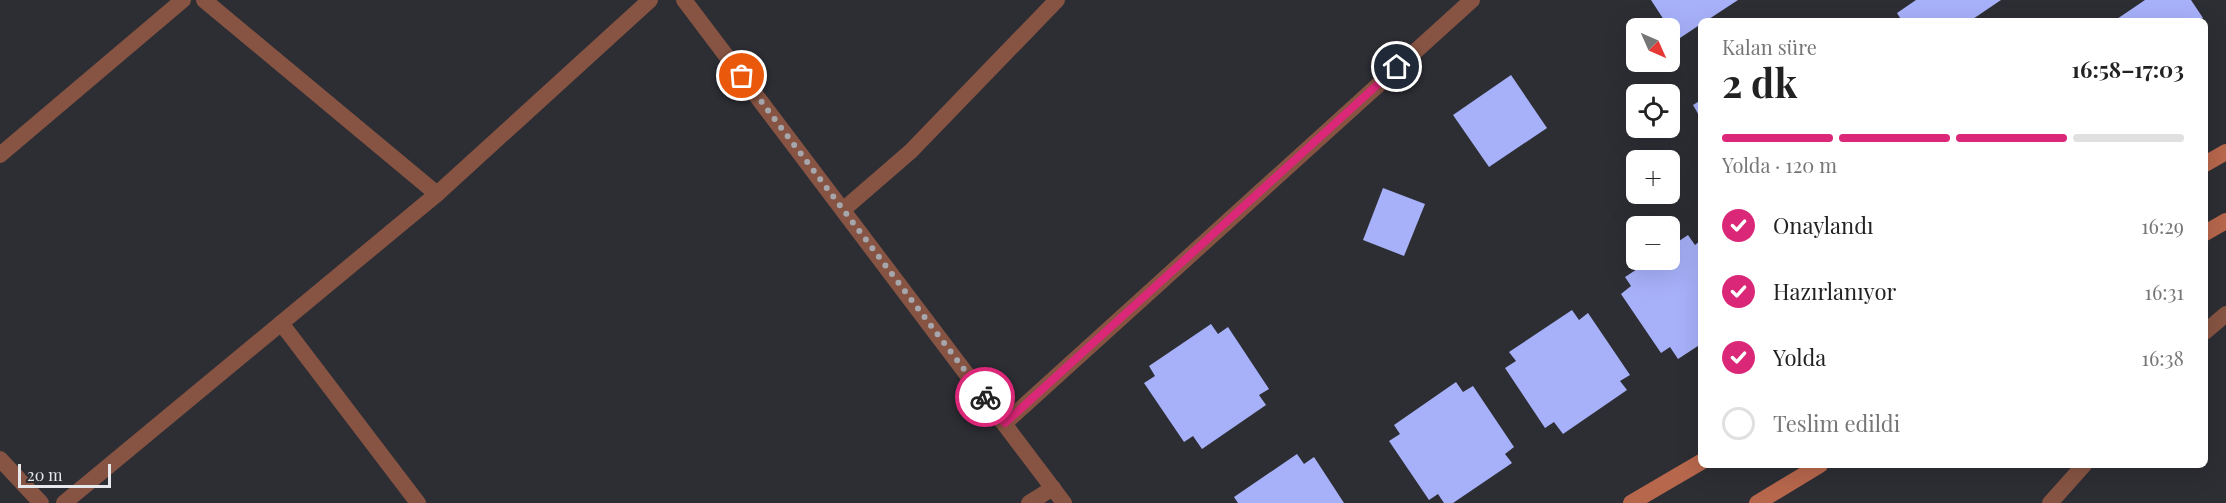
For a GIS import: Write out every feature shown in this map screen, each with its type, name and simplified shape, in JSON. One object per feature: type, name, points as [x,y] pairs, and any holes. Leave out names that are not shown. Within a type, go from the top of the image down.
[{"type":"main road","points":[[2208,162],[2226,152]]},
{"type":"main road","points":[[2208,231],[2226,221]]},
{"type":"main road","points":[[1631,503],[1698,464]]},
{"type":"main road","points":[[1757,503],[1815,468]]},
{"type":"street","points":[[0,156],[183,0]]},
{"type":"street","points":[[204,0],[437,194]]},
{"type":"street","points":[[64,503],[437,194],[650,0]]},
{"type":"street","points":[[684,0],[1064,503]]},
{"type":"street","points":[[844,209],[911,151],[1057,0]]},
{"type":"street","points":[[1005,423],[1464,2]]},
{"type":"street","points":[[2208,329],[2226,314]]},
{"type":"street","points":[[281,323],[418,503]]},
{"type":"street","points":[[0,459],[41,503]]},
{"type":"street","points":[[2050,503],[2081,468]]},
{"type":"street","points":[[1029,503],[1053,488]]},
{"type":"building","points":[[1651,0],[1738,0],[1711,18],[1698,18],[1698,26],[1680,38],[1680,18],[1663,18]]},
{"type":"building","points":[[1916,0],[2001,0],[1974,18],[1900,18],[1897,13]]},
{"type":"building","points":[[2145,0],[2191,0],[2203,18],[2118,18]]},
{"type":"building","points":[[1511,75],[1547,128],[1489,167],[1453,115]]},
{"type":"building","points":[[1698,102],[1698,114],[1693,105]]},
{"type":"building","points":[[1383,188],[1425,204],[1404,256],[1363,240]]},
{"type":"building","points":[[1688,235],[1695,245],[1698,242],[1698,346],[1678,359],[1670,347],[1661,353],[1621,294],[1631,286],[1625,277],[1636,270],[1680,270],[1680,240]]},
{"type":"building","points":[[1572,310],[1579,320],[1588,313],[1630,375],[1620,381],[1627,390],[1563,434],[1554,422],[1545,428],[1505,368],[1516,361],[1509,352]]},
{"type":"building","points":[[1211,324],[1218,334],[1228,327],[1269,389],[1259,395],[1266,405],[1202,449],[1193,436],[1184,442],[1144,383],[1155,376],[1149,366]]},
{"type":"building","points":[[1456,382],[1463,392],[1473,386],[1514,447],[1505,454],[1512,463],[1453,503],[1444,503],[1438,494],[1429,500],[1389,441],[1400,434],[1394,425]]},
{"type":"building","points":[[1297,454],[1304,464],[1314,457],[1344,503],[1238,503],[1234,497]]},
{"type":"way so far","points":[[742,76],[985,397]]},
{"type":"route","points":[[985,397],[1005,423],[1397,67]]}]
